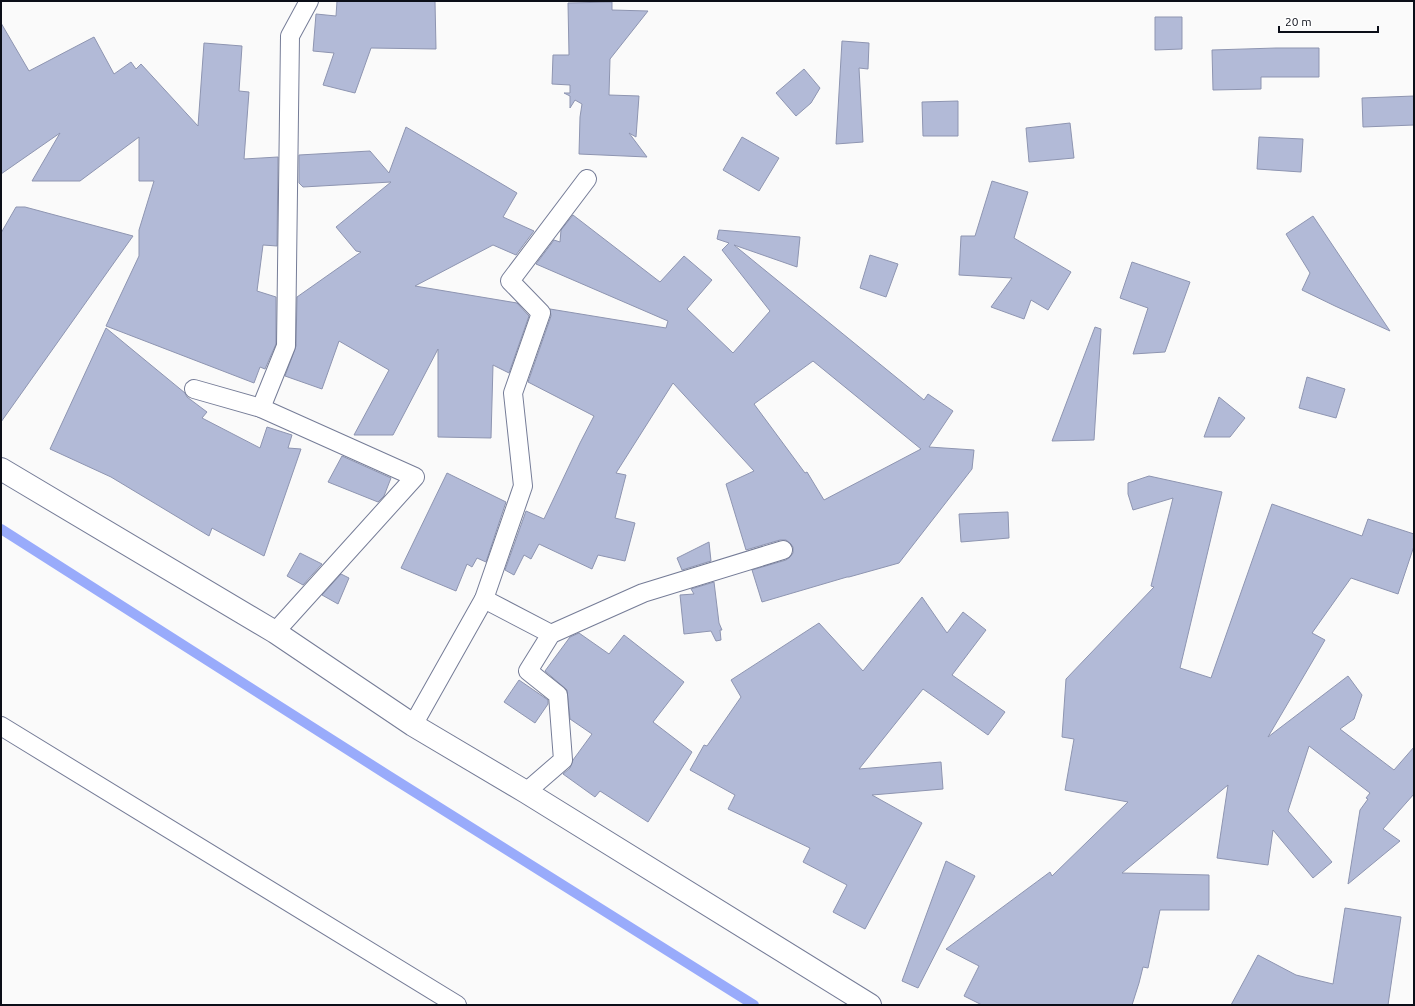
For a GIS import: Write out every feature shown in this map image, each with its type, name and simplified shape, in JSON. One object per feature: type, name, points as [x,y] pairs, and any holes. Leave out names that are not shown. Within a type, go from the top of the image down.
[{"type":"street","points":[[1,469],[275,632],[413,725],[526,792],[870,1005]]},
{"type":"lane","points":[[261,408],[286,346],[290,36],[309,1]]},
{"type":"lane","points":[[413,725],[484,599],[523,486],[513,393],[541,313],[510,281],[587,179]]},
{"type":"lane","points":[[194,389],[261,408],[415,476],[275,632]]},
{"type":"lane","points":[[526,792],[563,760],[558,695],[528,671],[551,634],[643,593],[783,550]]},
{"type":"lane","points":[[484,599],[551,634]]},
{"type":"lane","points":[[1,726],[456,1005]]},
{"type":"building","points":[[337,1],[435,1],[436,49],[371,48],[355,93],[323,85],[334,53],[313,51],[316,14],[336,16]]},
{"type":"building","points":[[612,2],[612,10],[648,11],[610,59],[609,95],[639,96],[636,137],[629,133],[647,157],[579,154],[580,117],[582,104],[575,100],[570,108],[570,96],[564,93],[570,93],[570,85],[552,84],[553,55],[569,55],[568,3]]},
{"type":"building","points":[[1155,17],[1182,17],[1182,49],[1155,50]]},
{"type":"building","points":[[1,23],[29,71],[94,37],[114,74],[131,62],[136,69],[141,64],[198,126],[204,43],[242,46],[239,91],[249,92],[244,159],[278,157],[277,246],[263,245],[257,291],[276,297],[276,344],[265,369],[260,367],[254,383],[106,326],[139,256],[139,230],[154,181],[139,181],[139,137],[80,181],[32,181],[60,133],[1,174]]},
{"type":"building","points":[[842,41],[869,43],[868,69],[859,68],[863,142],[836,144]]},
{"type":"building","points":[[1319,48],[1319,77],[1261,77],[1261,89],[1213,90],[1212,50]]},
{"type":"building","points":[[804,69],[820,88],[811,103],[796,116],[776,93]]},
{"type":"building","points":[[1414,96],[1414,125],[1363,127],[1362,98]]},
{"type":"building","points":[[958,101],[958,136],[923,136],[922,102]]},
{"type":"building","points":[[1070,123],[1074,158],[1029,162],[1026,128]]},
{"type":"building","points":[[406,127],[517,193],[503,217],[534,231],[516,255],[493,245],[415,286],[517,303],[529,316],[509,373],[493,365],[491,438],[438,437],[438,349],[393,435],[354,435],[389,370],[339,341],[322,389],[285,376],[296,346],[297,297],[361,252],[356,251],[336,227],[391,182],[303,187],[299,183],[299,155],[370,151],[389,173]]},
{"type":"building","points":[[742,137],[779,158],[759,191],[723,170]]},
{"type":"building","points":[[1259,137],[1303,139],[1301,172],[1257,169]]},
{"type":"building","points":[[992,181],[1028,192],[1014,238],[1071,272],[1048,310],[1031,300],[1024,319],[991,307],[1012,278],[959,275],[961,236],[975,236]]},
{"type":"building","points":[[16,207],[25,207],[133,236],[1,422],[1,233]]},
{"type":"building","points":[[573,215],[660,282],[684,256],[712,280],[687,309],[733,353],[770,311],[722,250],[729,243],[717,239],[719,230],[800,237],[797,267],[734,245],[924,400],[928,394],[953,411],[929,447],[974,450],[972,469],[899,563],[762,602],[752,570],[786,560],[793,553],[793,547],[786,540],[780,540],[746,550],[726,484],[754,471],[673,383],[616,473],[626,475],[615,518],[635,523],[625,561],[598,555],[592,569],[539,544],[531,559],[524,555],[514,575],[505,570],[526,511],[544,519],[594,416],[528,382],[551,316],[550,309],[666,328],[668,321],[536,264],[554,240],[560,242],[561,230]],"holes":[[[813,361],[921,449],[824,500],[807,472],[805,473],[754,404]]]},
{"type":"building","points":[[1313,216],[1390,331],[1302,290],[1310,273],[1286,234]]},
{"type":"building","points":[[870,255],[898,264],[886,297],[860,288]]},
{"type":"building","points":[[1132,262],[1190,282],[1165,352],[1133,354],[1148,308],[1120,298]]},
{"type":"building","points":[[1095,327],[1101,329],[1094,440],[1052,441]]},
{"type":"building","points":[[106,328],[185,393],[187,397],[207,412],[202,418],[260,448],[267,427],[292,435],[288,448],[301,449],[264,556],[212,528],[209,536],[111,477],[50,449]]},
{"type":"building","points":[[1307,377],[1345,389],[1336,418],[1299,408]]},
{"type":"building","points":[[1219,397],[1245,418],[1230,437],[1204,437]]},
{"type":"building","points":[[342,456],[391,478],[384,496],[378,502],[328,482]]},
{"type":"building","points":[[447,473],[506,502],[486,562],[477,558],[472,567],[467,564],[456,591],[401,568]]},
{"type":"building","points":[[1149,476],[1222,492],[1180,668],[1211,678],[1272,504],[1362,536],[1368,519],[1414,534],[1414,546],[1398,594],[1351,578],[1312,633],[1325,640],[1268,737],[1348,676],[1362,695],[1354,719],[1340,729],[1394,770],[1414,747],[1414,794],[1383,829],[1400,841],[1348,884],[1360,810],[1368,799],[1366,798],[1370,793],[1309,746],[1288,811],[1332,862],[1313,878],[1273,830],[1268,865],[1217,858],[1228,785],[1122,873],[1209,875],[1209,910],[1160,910],[1148,968],[1143,967],[1132,1005],[982,1005],[964,996],[979,966],[946,949],[1050,872],[1052,876],[1128,802],[1065,790],[1074,739],[1062,737],[1066,679],[1154,587],[1151,586],[1173,498],[1133,510],[1128,494],[1128,483]]},
{"type":"building","points":[[1008,512],[1009,538],[961,542],[959,514]]},
{"type":"building","points":[[709,542],[711,561],[682,570],[677,558]]},
{"type":"building","points":[[300,553],[322,564],[303,585],[287,576]]},
{"type":"building","points":[[341,574],[349,578],[338,604],[322,595]]},
{"type":"building","points":[[714,582],[719,623],[722,630],[720,630],[721,640],[716,641],[711,631],[684,634],[680,595],[694,594],[691,589]]},
{"type":"building","points":[[922,597],[947,633],[963,612],[986,630],[952,675],[1005,712],[988,735],[923,689],[859,769],[941,762],[943,789],[872,795],[922,823],[865,929],[833,912],[847,885],[803,862],[810,848],[728,809],[735,795],[690,770],[704,745],[707,746],[741,697],[731,680],[819,623],[863,671]]},
{"type":"building","points":[[579,633],[609,654],[624,635],[684,682],[653,722],[692,752],[648,822],[600,791],[595,797],[563,774],[570,768],[573,760],[592,734],[570,719],[567,690],[545,671],[570,637]]},
{"type":"building","points":[[519,680],[548,700],[548,704],[535,723],[504,702]]},
{"type":"building","points":[[946,861],[975,876],[918,988],[902,981]]},
{"type":"building","points":[[1345,908],[1401,917],[1388,1005],[1231,1005],[1258,955],[1296,975],[1333,984]]},
{"type":"waterway","points":[[1,529],[389,776],[754,1005]]}]
